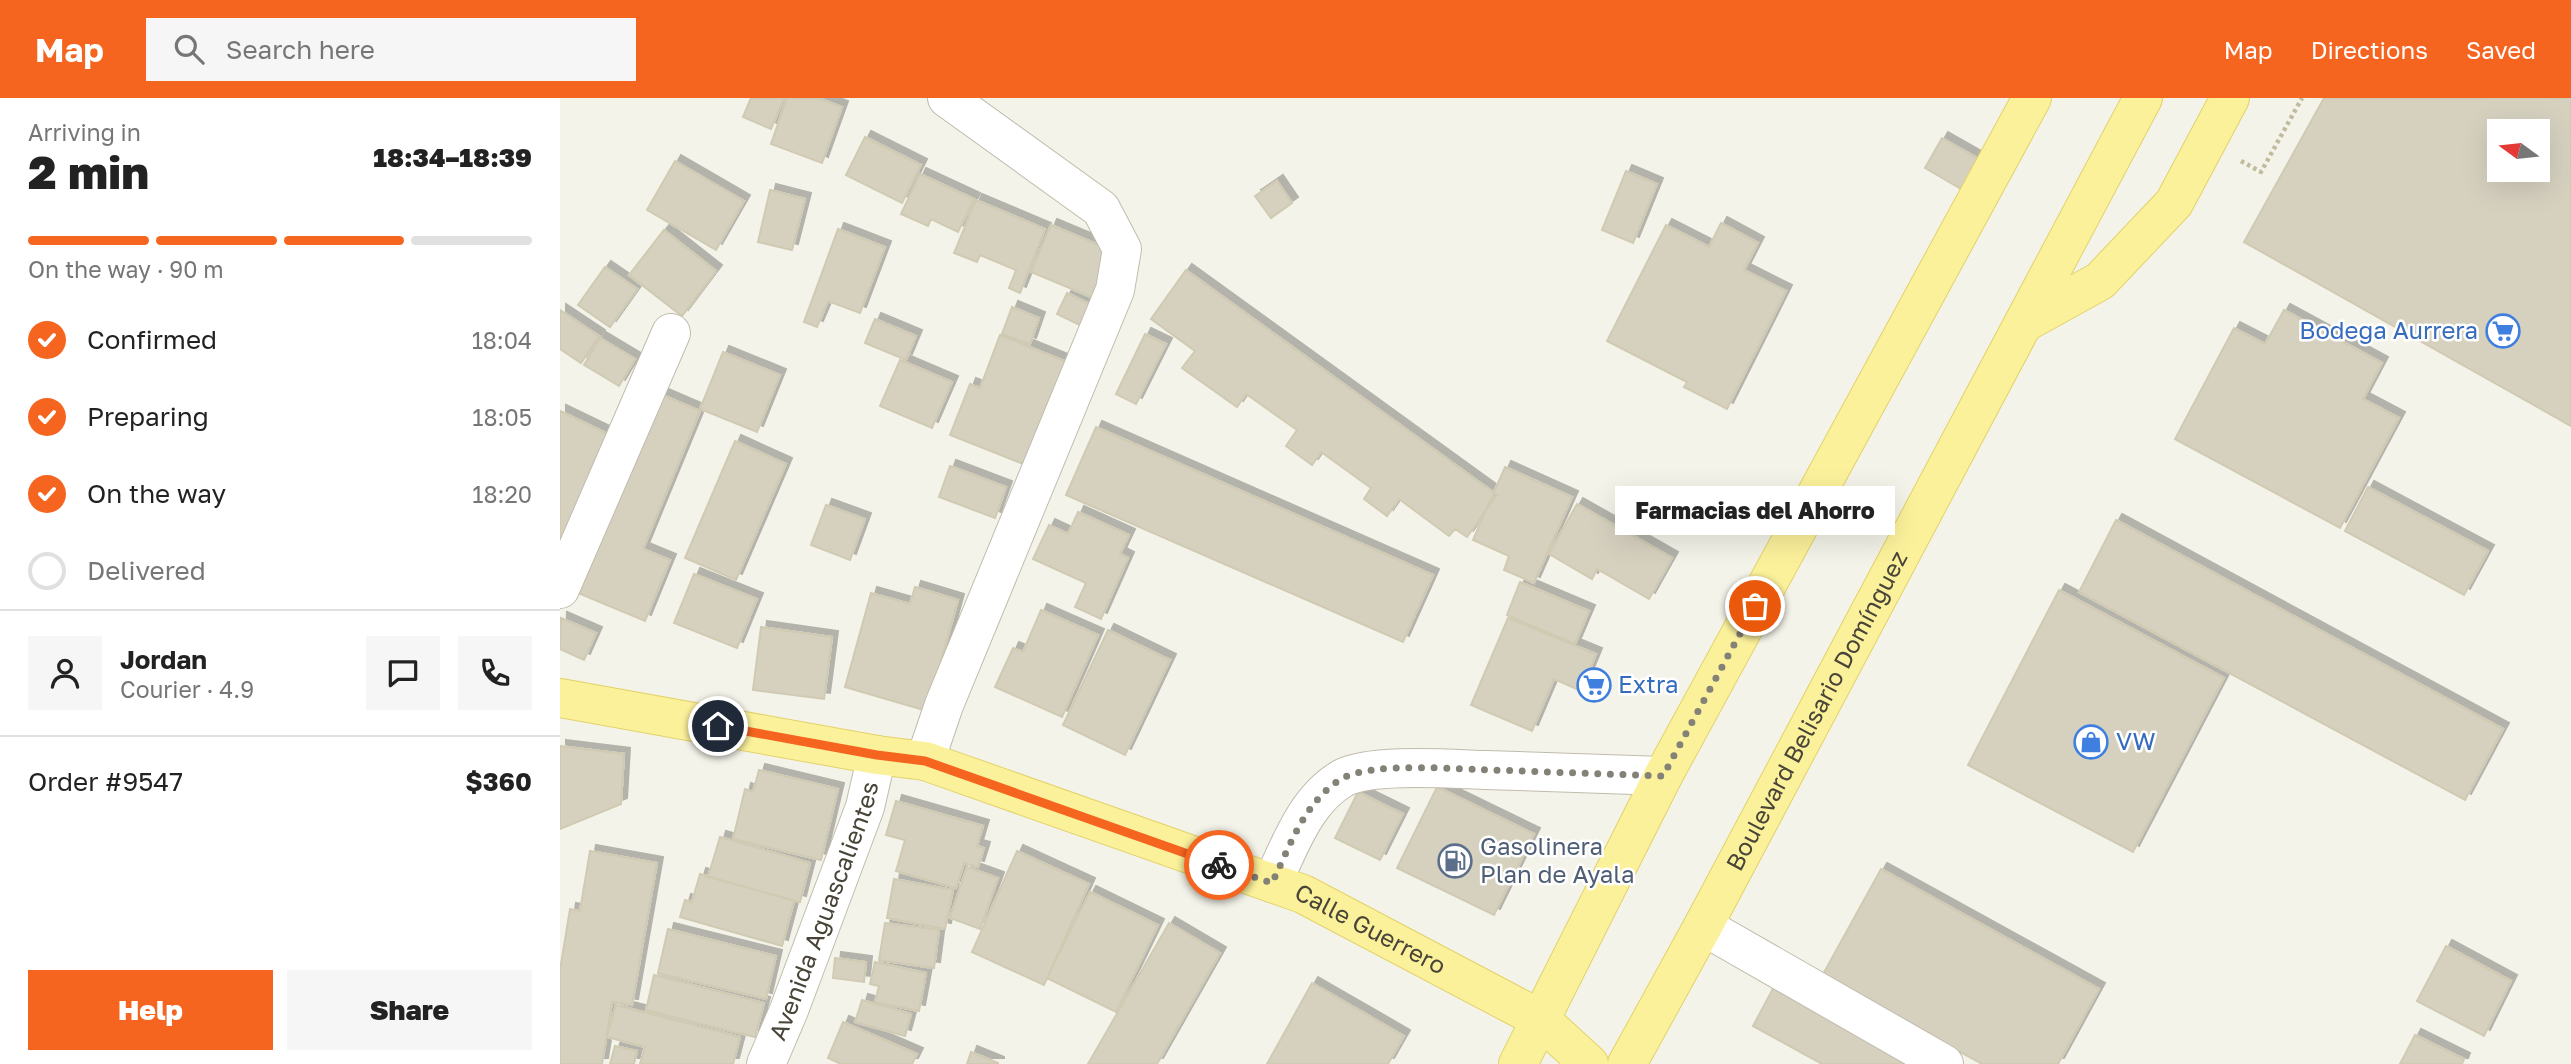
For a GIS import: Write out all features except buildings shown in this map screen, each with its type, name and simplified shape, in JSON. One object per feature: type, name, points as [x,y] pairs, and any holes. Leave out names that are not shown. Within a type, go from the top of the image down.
[{"type":"main road","points":[[1518,1064],[1663,776],[2032,98]]},
{"type":"main road","name":"Boulevard Belisario Domínguez","points":[[1627,1064],[2143,98]]},
{"type":"main road","points":[[2024,323],[2100,281],[2174,204],[2230,98]]},
{"type":"main road","name":"Calle Guerrero","points":[[560,698],[877,755],[925,761],[1303,894],[1540,1018],[1589,1064]]},
{"type":"street","points":[[925,761],[944,705],[1115,290],[1122,249],[1101,209],[947,98]]},
{"type":"street","points":[[560,590],[671,333]]},
{"type":"street","name":"Avenida Aguascalientes","points":[[766,1064],[865,807],[877,755]]},
{"type":"street","points":[[1272,883],[1301,821],[1320,795],[1344,777],[1380,769],[1436,768],[1663,776]]},
{"type":"street","points":[[1703,926],[1944,1064]]},
{"type":"path","points":[[2260,172],[2302,98]]},
{"type":"way so far","points":[[1219,865],[1272,883],[1301,821],[1320,795],[1344,777],[1380,769],[1436,768],[1663,776],[1755,606]]},
{"type":"place","name":"Bodega Aurrera","points":[[2503,331]]},
{"type":"place","name":"Farmacias del Ahorro","points":[[1755,606]]},
{"type":"place","name":"Extra","points":[[1594,685]]},
{"type":"place","name":"VW","points":[[2091,742]]},
{"type":"place","name":"Gasolinera Plan de Ayala","points":[[1455,861]]},
{"type":"route","points":[[718,726],[925,761],[1219,865]]}]
